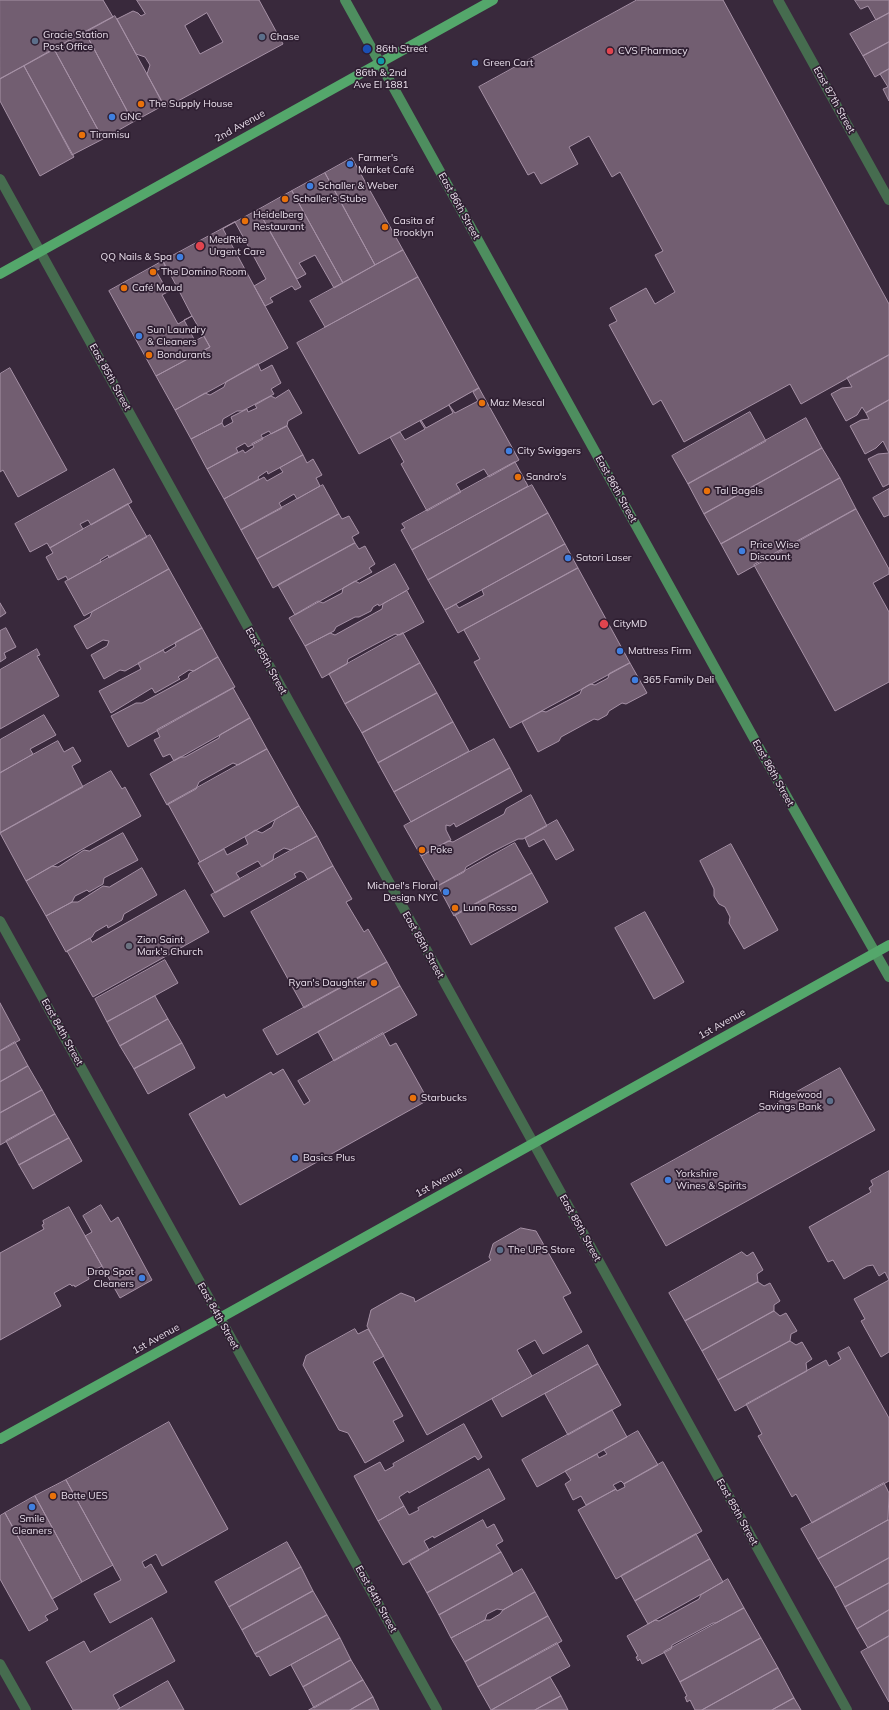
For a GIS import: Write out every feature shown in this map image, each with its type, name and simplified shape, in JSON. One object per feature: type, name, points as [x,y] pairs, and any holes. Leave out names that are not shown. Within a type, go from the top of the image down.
[{"type":"main road","name":"East 86th Street","points":[[345,0],[759,746],[889,977]]},
{"type":"main road","name":"2nd Avenue","points":[[0,274],[493,0]]},
{"type":"main road","name":"1st Avenue","points":[[0,1438],[220,1318],[889,945]]},
{"type":"street","name":"East 87th Street","points":[[778,0],[889,200]]},
{"type":"street","name":"East 85th Street","points":[[0,179],[847,1710]]},
{"type":"street","name":"East 84th Street","points":[[0,920],[438,1710]]},
{"type":"street","points":[[0,1664],[26,1710]]},
{"type":"building","name":"Gracie Station Post Office","points":[[0,0],[103,0],[113,17],[0,79]]},
{"type":"building","points":[[137,0],[259,0],[283,44],[165,108],[147,74],[150,65],[145,57],[136,54],[117,19],[133,11],[141,16],[145,14]],"holes":[[[207,13],[223,42],[200,54],[185,26]]]},
{"type":"building","points":[[637,0],[723,0],[889,304],[889,355],[801,404],[790,384],[684,442],[661,400],[653,405],[609,325],[617,321],[610,308],[646,288],[655,304],[675,292],[655,255],[663,251],[620,172],[612,177],[589,136],[569,147],[578,164],[541,184],[534,172],[528,175],[479,87]]},
{"type":"building","points":[[855,0],[889,0],[889,13],[876,20],[868,6],[861,9]]},
{"type":"building","points":[[889,13],[889,42],[863,56],[850,34]]},
{"type":"building","points":[[115,16],[164,105],[133,122],[85,32]]},
{"type":"building","points":[[85,32],[133,122],[103,139],[54,49]]},
{"type":"building","points":[[889,42],[889,69],[875,77],[863,56]]},
{"type":"building","points":[[54,49],[103,139],[72,155],[24,66]]},
{"type":"building","points":[[24,66],[74,157],[40,176],[0,101],[0,79]]},
{"type":"building","points":[[889,69],[889,101],[883,89],[888,87],[880,74]]},
{"type":"building","points":[[352,158],[403,250],[375,265],[325,173]]},
{"type":"building","points":[[325,173],[375,265],[343,283],[292,191]]},
{"type":"building","points":[[292,191],[343,283],[334,288],[315,255],[299,263],[306,274],[297,279],[258,210]]},
{"type":"building","points":[[258,210],[301,287],[295,290],[292,286],[270,298],[273,302],[265,306],[223,229]]},
{"type":"building","points":[[235,222],[266,279],[254,286],[288,348],[175,410],[156,376],[210,347],[204,336],[195,341],[184,320],[192,316],[177,287],[168,292],[156,271],[165,266],[163,261]]},
{"type":"building","points":[[403,250],[418,277],[325,327],[310,301]]},
{"type":"building","points":[[163,261],[177,287],[162,295],[178,324],[192,316],[210,347],[156,376],[109,291]]},
{"type":"building","points":[[418,277],[479,388],[473,392],[478,401],[455,413],[449,405],[420,421],[425,429],[405,440],[400,432],[359,454],[297,343]]},
{"type":"building","points":[[889,355],[889,400],[866,413],[862,407],[857,415],[846,421],[831,394],[842,388],[852,387],[847,378]]},
{"type":"building","points":[[258,364],[261,371],[272,365],[281,383],[271,389],[274,394],[242,411],[237,411],[223,419],[222,423],[191,439],[175,410],[205,393],[210,395],[224,387],[226,382]]},
{"type":"building","points":[[10,368],[67,470],[18,497],[3,470],[0,472],[0,374]]},
{"type":"building","points":[[479,388],[519,460],[489,477],[484,469],[456,484],[461,492],[427,511],[401,464],[404,462],[390,437],[421,420],[426,428],[453,413],[449,405]]},
{"type":"building","points":[[289,390],[302,413],[288,421],[287,426],[271,434],[269,431],[261,435],[263,439],[248,447],[245,443],[236,448],[238,452],[207,469],[191,439],[222,423],[224,427],[233,422],[231,417],[247,409],[248,412],[257,408],[255,405],[271,396],[275,398]]},
{"type":"building","points":[[889,400],[889,453],[883,441],[876,448],[865,454],[850,426],[861,420],[869,419],[866,413]]},
{"type":"building","points":[[750,412],[766,441],[688,484],[672,456]]},
{"type":"building","points":[[806,418],[822,448],[704,514],[688,484]]},
{"type":"building","points":[[287,426],[303,455],[268,474],[267,471],[258,477],[259,479],[224,499],[207,469],[243,450],[245,453],[254,447],[252,444]]},
{"type":"building","points":[[822,448],[840,478],[721,544],[704,514]]},
{"type":"building","points":[[889,453],[889,484],[883,487],[868,459],[878,454]]},
{"type":"building","points":[[303,455],[307,463],[313,459],[322,475],[316,478],[320,486],[297,499],[294,494],[279,503],[282,508],[241,530],[224,499],[264,477],[267,481],[283,472],[280,468]]},
{"type":"building","points":[[515,462],[528,486],[412,550],[401,530],[405,528],[402,524]]},
{"type":"building","points":[[114,469],[132,502],[91,525],[88,520],[80,524],[83,529],[50,548],[47,543],[30,552],[15,524]]},
{"type":"building","points":[[840,478],[856,509],[738,575],[721,544]]},
{"type":"building","points":[[323,485],[339,514],[257,559],[241,530]]},
{"type":"building","points":[[532,485],[548,513],[428,580],[412,550]]},
{"type":"building","points":[[889,489],[889,515],[884,517],[873,498]]},
{"type":"building","points":[[128,504],[147,537],[109,558],[108,555],[100,560],[101,562],[68,580],[66,576],[58,580],[46,557],[53,553],[50,548]]},
{"type":"building","points":[[856,509],[889,569],[889,574],[873,583],[889,612],[889,682],[835,711],[754,565]]},
{"type":"building","points":[[548,513],[565,544],[445,610],[428,580]]},
{"type":"building","points":[[339,514],[342,519],[349,516],[359,533],[352,537],[355,543],[273,588],[257,559]]},
{"type":"building","points":[[150,535],[169,569],[84,616],[65,582]]},
{"type":"building","points":[[355,543],[359,549],[365,546],[375,564],[369,568],[372,572],[295,615],[278,585]]},
{"type":"building","points":[[565,544],[578,568],[458,633],[445,610],[456,604],[459,608],[484,595],[482,590]]},
{"type":"building","points":[[395,564],[409,589],[379,606],[378,604],[373,607],[371,611],[336,627],[334,631],[305,646],[289,618],[318,601],[323,603],[342,593],[343,588],[355,581],[359,583]]},
{"type":"building","points":[[578,568],[630,663],[510,728],[474,662],[480,659],[464,630]]},
{"type":"building","points":[[169,569],[202,628],[125,671],[120,670],[104,679],[91,655],[107,646],[109,641],[103,640],[87,649],[74,626],[90,617],[92,612]]},
{"type":"building","points":[[407,591],[424,622],[400,635],[395,634],[348,659],[347,664],[322,678],[305,646],[330,633],[335,635],[382,609],[383,604]]},
{"type":"building","points":[[0,603],[6,613],[0,617]]},
{"type":"building","points":[[6,628],[16,647],[4,653],[6,658],[0,662],[0,631]]},
{"type":"building","points":[[202,628],[218,657],[194,671],[189,670],[178,677],[180,679],[155,693],[152,688],[111,713],[99,691],[141,669],[138,663],[163,650],[165,653],[176,646],[175,643]]},
{"type":"building","points":[[403,633],[420,663],[345,704],[329,674]]},
{"type":"building","points":[[37,649],[40,655],[37,656],[59,696],[0,729],[0,670]]},
{"type":"building","points":[[218,657],[235,687],[128,747],[111,716],[136,703],[142,703],[188,678],[189,674]]},
{"type":"building","points":[[420,663],[437,693],[362,733],[345,704]]},
{"type":"building","points":[[630,663],[647,693],[626,704],[622,703],[609,711],[607,715],[598,720],[594,719],[561,737],[559,741],[538,752],[522,722],[542,711],[546,712],[580,694],[582,689],[590,684],[595,685],[608,678],[609,674]]},
{"type":"building","points":[[233,688],[250,718],[174,761],[170,754],[163,757],[154,740],[160,737],[157,730]]},
{"type":"building","points":[[437,693],[453,722],[378,763],[362,733]]},
{"type":"building","points":[[44,715],[56,735],[30,749],[33,754],[0,773],[0,740]]},
{"type":"building","points":[[250,718],[267,749],[238,765],[233,763],[199,782],[196,789],[167,805],[150,774],[219,738],[220,735]]},
{"type":"building","points":[[453,722],[469,751],[394,792],[378,763]]},
{"type":"building","points":[[494,739],[510,768],[411,822],[394,792]]},
{"type":"building","points":[[58,741],[64,752],[73,747],[81,761],[72,766],[83,787],[0,833],[0,773]]},
{"type":"building","points":[[267,749],[299,806],[200,862],[168,804]]},
{"type":"building","points":[[510,768],[522,791],[456,827],[454,823],[450,826],[446,825],[446,830],[451,840],[421,856],[404,826]]},
{"type":"building","points":[[111,771],[122,789],[125,787],[141,816],[26,881],[0,833]]},
{"type":"building","points":[[531,795],[547,826],[523,839],[518,839],[492,852],[466,867],[464,872],[438,886],[421,856],[448,841],[453,842],[504,814],[506,809]]},
{"type":"building","points":[[299,806],[317,836],[291,850],[284,848],[274,854],[273,860],[262,867],[258,861],[236,873],[240,879],[215,893],[198,863],[224,849],[227,855],[248,844],[245,837],[255,830],[262,833],[272,827],[275,820]]},
{"type":"building","points":[[557,820],[574,850],[556,860],[544,839],[529,847],[525,838]]},
{"type":"building","points":[[123,833],[138,860],[104,878],[103,884],[89,892],[87,890],[75,896],[72,902],[46,916],[26,881],[52,866],[58,867],[84,850],[89,851]]},
{"type":"building","points":[[317,836],[333,866],[308,880],[304,873],[300,871],[294,874],[296,877],[224,917],[211,895]]},
{"type":"building","points":[[515,843],[532,873],[454,916],[438,886]]},
{"type":"building","points":[[731,844],[778,930],[744,949],[729,923],[730,917],[725,907],[719,904],[714,896],[714,889],[700,861]]},
{"type":"building","points":[[333,866],[352,899],[346,902],[364,932],[368,929],[387,962],[304,1008],[251,912]]},
{"type":"building","points":[[142,868],[157,895],[124,914],[122,920],[108,928],[107,925],[95,932],[92,937],[66,952],[46,916],[72,902],[78,902],[103,886],[109,887]]},
{"type":"building","points":[[532,873],[548,902],[471,945],[455,915]]},
{"type":"building","name":"Zion Saint Mark's Church","points":[[185,890],[209,932],[93,997],[67,951],[90,938],[92,942]]},
{"type":"building","points":[[645,912],[684,982],[654,999],[615,928]]},
{"type":"building","points":[[165,960],[178,983],[107,1022],[95,999]]},
{"type":"building","points":[[387,962],[400,986],[277,1055],[263,1030]]},
{"type":"building","points":[[400,986],[417,1015],[334,1061],[318,1032]]},
{"type":"building","points":[[155,996],[168,1019],[120,1046],[107,1022]]},
{"type":"building","points":[[0,1003],[20,1040],[0,1051]]},
{"type":"building","points":[[168,1019],[182,1043],[134,1069],[120,1046]]},
{"type":"building","points":[[383,1033],[390,1046],[396,1043],[428,1100],[240,1205],[189,1114],[224,1094],[226,1098],[271,1072],[273,1075],[283,1069],[304,1105],[310,1101],[298,1081]]},
{"type":"building","points":[[15,1042],[28,1066],[0,1082],[0,1051]]},
{"type":"building","points":[[182,1043],[195,1068],[148,1094],[134,1069]]},
{"type":"building","points":[[28,1066],[42,1090],[0,1113],[0,1082]]},
{"type":"building","points":[[840,1068],[875,1130],[666,1246],[631,1184]]},
{"type":"building","points":[[42,1090],[55,1114],[0,1145],[0,1113]]},
{"type":"building","points":[[55,1114],[69,1138],[19,1165],[6,1141]]},
{"type":"building","points":[[69,1138],[82,1161],[33,1189],[19,1165]]},
{"type":"building","points":[[889,1171],[889,1280],[885,1272],[879,1276],[873,1265],[867,1266],[844,1279],[833,1260],[828,1262],[809,1227],[871,1192],[869,1188],[873,1185],[871,1181]]},
{"type":"building","points":[[101,1205],[111,1222],[118,1217],[152,1280],[120,1298],[85,1236],[92,1232],[83,1216]]},
{"type":"building","points":[[69,1207],[102,1266],[89,1273],[89,1279],[75,1287],[74,1285],[72,1286],[70,1284],[54,1293],[61,1306],[0,1340],[0,1253],[44,1229],[42,1225],[44,1224],[43,1221]]},
{"type":"building","points":[[521,1228],[536,1231],[571,1293],[563,1297],[582,1332],[543,1354],[535,1340],[517,1350],[532,1376],[427,1435],[367,1326],[371,1310],[401,1293],[414,1298],[415,1302],[491,1260],[489,1257],[493,1244]]},
{"type":"building","points":[[742,1252],[747,1256],[753,1252],[763,1270],[757,1274],[758,1282],[685,1321],[669,1293]]},
{"type":"building","points":[[889,1280],[889,1352],[881,1357],[861,1321],[865,1319],[854,1299]]},
{"type":"building","points":[[758,1282],[764,1286],[770,1283],[780,1301],[774,1305],[774,1311],[702,1351],[685,1321]]},
{"type":"building","points":[[774,1311],[780,1316],[786,1313],[797,1331],[791,1334],[790,1341],[718,1380],[702,1351]]},
{"type":"building","points":[[355,1329],[358,1334],[368,1329],[384,1356],[373,1362],[403,1416],[393,1421],[404,1441],[365,1463],[348,1433],[339,1430],[303,1365],[306,1356]]},
{"type":"building","points":[[790,1341],[796,1345],[802,1342],[812,1359],[806,1363],[807,1371],[735,1411],[718,1380]]},
{"type":"building","points":[[588,1345],[598,1364],[502,1417],[492,1399]]},
{"type":"building","points":[[849,1347],[889,1418],[889,1481],[812,1523],[796,1494],[792,1497],[758,1436],[762,1434],[746,1404],[826,1360],[829,1366],[841,1359],[838,1353]]},
{"type":"building","points":[[598,1364],[621,1405],[568,1435],[545,1394]]},
{"type":"building","points":[[612,1410],[627,1437],[537,1487],[522,1460]]},
{"type":"building","points":[[169,1422],[228,1529],[162,1566],[156,1554],[142,1562],[145,1568],[151,1564],[167,1592],[110,1623],[94,1594],[121,1580],[66,1480]]},
{"type":"building","points":[[464,1424],[482,1457],[478,1460],[475,1456],[409,1493],[408,1491],[399,1497],[404,1506],[378,1521],[354,1476],[380,1462],[385,1471],[394,1466],[393,1464]]},
{"type":"building","points":[[638,1431],[658,1465],[624,1484],[621,1481],[613,1485],[616,1489],[586,1505],[581,1496],[573,1500],[565,1484],[571,1480],[565,1471],[597,1454],[599,1458],[607,1454],[604,1450]]},
{"type":"building","points":[[663,1462],[702,1531],[616,1579],[578,1510],[616,1489],[617,1491],[625,1487],[624,1484]]},
{"type":"building","points":[[489,1469],[505,1499],[434,1538],[433,1536],[424,1541],[429,1550],[403,1565],[378,1521],[404,1506],[409,1515],[419,1510],[418,1508]]},
{"type":"building","points":[[66,1480],[113,1565],[82,1582],[35,1496]]},
{"type":"building","points":[[884,1483],[889,1493],[888,1520],[818,1559],[801,1529]]},
{"type":"building","points":[[35,1496],[82,1582],[52,1599],[5,1513]]},
{"type":"building","points":[[5,1513],[58,1609],[45,1616],[48,1620],[29,1631],[0,1579],[0,1516]]},
{"type":"building","points":[[483,1520],[487,1528],[494,1524],[503,1541],[496,1545],[501,1552],[427,1593],[409,1561]]},
{"type":"building","points":[[888,1520],[889,1558],[835,1588],[818,1559]]},
{"type":"building","points":[[696,1534],[710,1559],[635,1601],[621,1576]]},
{"type":"building","points":[[287,1542],[301,1567],[229,1607],[215,1582]]},
{"type":"building","points":[[501,1552],[513,1574],[439,1615],[427,1593]]},
{"type":"building","points":[[889,1558],[889,1583],[845,1607],[835,1588]]},
{"type":"building","points":[[710,1559],[723,1582],[648,1624],[635,1601]]},
{"type":"building","points":[[301,1567],[313,1591],[242,1630],[229,1607]]},
{"type":"building","points":[[522,1569],[535,1592],[503,1610],[497,1609],[487,1614],[485,1620],[451,1638],[439,1615]]},
{"type":"building","points":[[728,1579],[744,1608],[672,1645],[671,1649],[642,1664],[640,1659],[638,1661],[636,1657],[638,1656],[627,1636],[655,1620],[659,1621],[699,1599],[701,1595]]},
{"type":"building","points":[[889,1583],[889,1610],[857,1629],[845,1607]]},
{"type":"building","points":[[313,1591],[327,1615],[255,1654],[242,1630]]},
{"type":"building","points":[[535,1592],[548,1616],[465,1662],[451,1638],[485,1620],[490,1620],[500,1614],[503,1610]]},
{"type":"building","points":[[744,1608],[761,1638],[680,1682],[664,1652]]},
{"type":"building","points":[[889,1610],[889,1636],[868,1648],[857,1629]]},
{"type":"building","points":[[327,1615],[340,1638],[270,1676],[259,1656],[257,1657],[255,1654]]},
{"type":"building","points":[[548,1616],[562,1641],[478,1687],[465,1662]]},
{"type":"building","points":[[152,1618],[175,1661],[113,1695],[120,1708],[117,1710],[73,1710],[46,1662],[84,1641],[90,1652]]},
{"type":"building","points":[[889,1636],[889,1702],[861,1652]]},
{"type":"building","points":[[340,1638],[351,1660],[303,1687],[291,1665]]},
{"type":"building","points":[[761,1638],[778,1668],[702,1710],[695,1710],[690,1700],[687,1702],[685,1697],[687,1696],[680,1682]]},
{"type":"building","points":[[557,1643],[570,1666],[491,1710],[478,1687]]},
{"type":"building","points":[[351,1660],[363,1680],[314,1708],[303,1687]]},
{"type":"building","points":[[778,1668],[794,1698],[772,1710],[702,1710]]},
{"type":"building","points":[[550,1677],[561,1696],[535,1710],[492,1710]]},
{"type":"building","points":[[363,1680],[373,1697],[350,1710],[309,1710]]},
{"type":"building","points":[[168,1681],[184,1710],[117,1710],[120,1708]]},
{"type":"building","points":[[561,1696],[568,1710],[535,1710]]},
{"type":"building","points":[[373,1697],[379,1710],[350,1710]]},
{"type":"building","points":[[794,1698],[801,1710],[772,1710]]},
{"type":"place","name":"Chase","points":[[262,37]]},
{"type":"place","name":"Gracie Station Post Office","points":[[35,41]]},
{"type":"place","name":"86th Street","points":[[367,49]]},
{"type":"place","name":"CVS Pharmacy","points":[[610,51]]},
{"type":"place","name":"86th & 2nd Ave El 1881","points":[[381,61]]},
{"type":"place","name":"Green Cart","points":[[475,63]]},
{"type":"place","name":"The Supply House","points":[[141,104]]},
{"type":"place","name":"GNC","points":[[112,117]]},
{"type":"place","name":"Tiramisu","points":[[82,135]]},
{"type":"place","name":"Farmer's Market Café","points":[[350,164]]},
{"type":"place","name":"Schaller & Weber","points":[[310,186]]},
{"type":"place","name":"Schaller’s Stube","points":[[285,199]]},
{"type":"place","name":"Heidelberg Restaurant","points":[[245,221]]},
{"type":"place","name":"Casita of Brooklyn","points":[[385,227]]},
{"type":"place","name":"MedRite Urgent Care","points":[[200,246]]},
{"type":"place","name":"QQ Nails & Spa","points":[[180,257]]},
{"type":"place","name":"The Domino Room","points":[[153,272]]},
{"type":"place","name":"Café Maud","points":[[124,288]]},
{"type":"place","name":"Sun Laundry & Cleaners","points":[[139,336]]},
{"type":"place","name":"Bondurants","points":[[149,355]]},
{"type":"place","name":"Maz Mescal","points":[[482,403]]},
{"type":"place","name":"City Swiggers","points":[[509,451]]},
{"type":"place","name":"Sandro's","points":[[518,477]]},
{"type":"place","name":"Tal Bagels","points":[[707,491]]},
{"type":"place","name":"Price Wise Discount","points":[[742,551]]},
{"type":"place","name":"Satori Laser","points":[[568,558]]},
{"type":"place","name":"CityMD","points":[[604,624]]},
{"type":"place","name":"Mattress Firm","points":[[620,651]]},
{"type":"place","name":"365 Family Deli","points":[[635,680]]},
{"type":"place","name":"Poke","points":[[422,850]]},
{"type":"place","name":"Michael's Floral Design NYC","points":[[446,892]]},
{"type":"place","name":"Luna Rossa","points":[[455,908]]},
{"type":"place","name":"Zion Saint Mark's Church","points":[[129,946]]},
{"type":"place","name":"Ryan's Daughter","points":[[374,983]]},
{"type":"place","name":"Starbucks","points":[[413,1098]]},
{"type":"place","name":"Ridgewood Savings Bank","points":[[830,1101]]},
{"type":"place","name":"Basics Plus","points":[[295,1158]]},
{"type":"place","name":"Yorkshire Wines & Spirits","points":[[668,1180]]},
{"type":"place","name":"The UPS Store","points":[[500,1250]]},
{"type":"place","name":"Drop Spot Cleaners","points":[[142,1278]]},
{"type":"place","name":"Botte UES","points":[[53,1496]]},
{"type":"place","name":"Smile Cleaners","points":[[32,1507]]}]
